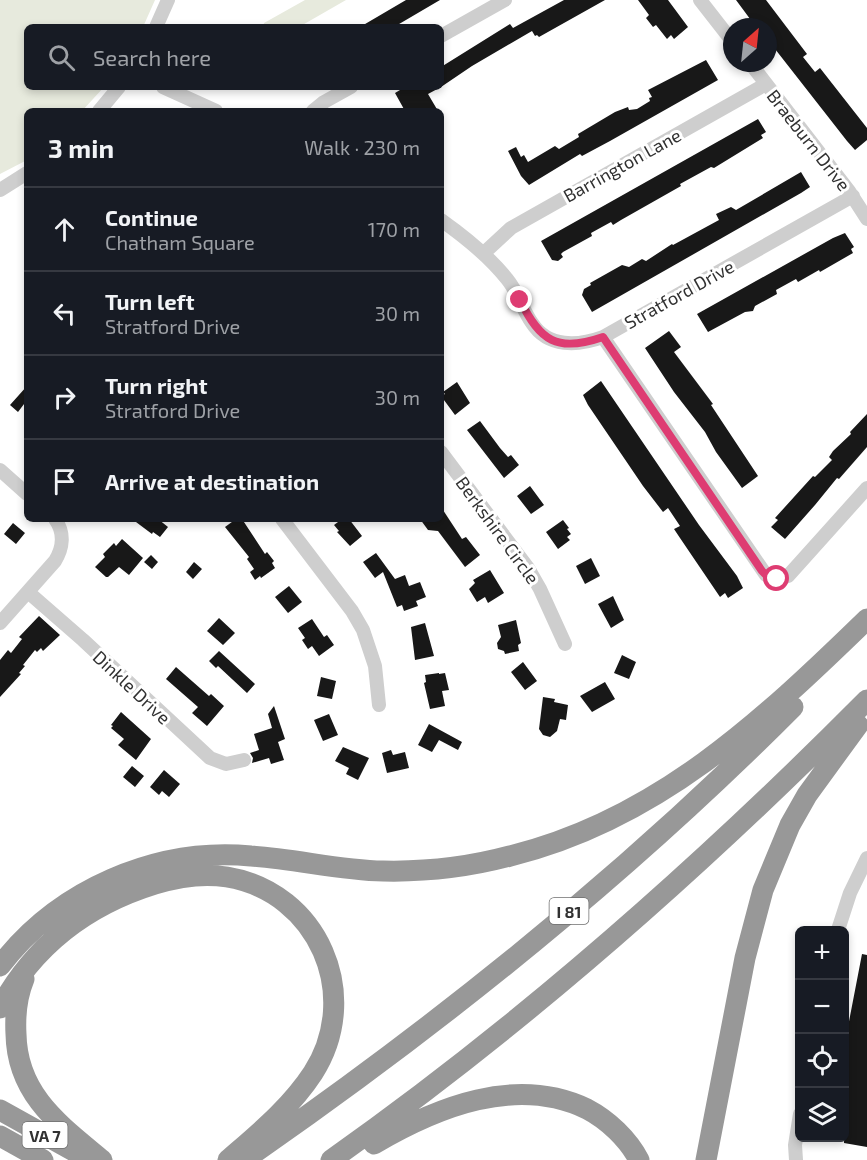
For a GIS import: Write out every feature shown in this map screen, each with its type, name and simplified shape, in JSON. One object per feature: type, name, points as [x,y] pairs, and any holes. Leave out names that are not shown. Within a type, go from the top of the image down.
[{"type":"highway","points":[[0,966],[33,929],[77,898],[128,872],[170,860],[220,855],[251,855],[349,869],[415,871],[486,862],[562,841],[644,803],[706,763],[805,680],[867,620]]},
{"type":"highway","name":"I 81","points":[[244,1160],[328,1102],[424,1029],[620,869],[765,736],[867,632]]},
{"type":"highway","name":"I 81","points":[[331,1160],[452,1070],[574,971],[731,832],[867,700]]},
{"type":"highway","points":[[706,1160],[745,958],[763,890],[785,836],[807,795],[867,714]]},
{"type":"highway","points":[[0,1008],[19,976],[54,939],[83,915],[137,890],[190,876],[227,877],[249,883],[285,902],[320,944],[328,965],[333,983],[334,1002],[329,1040],[314,1071],[296,1096],[276,1118],[228,1160]]},
{"type":"highway","points":[[32,962],[22,984],[15,1017],[16,1049],[23,1075],[37,1100],[57,1122],[102,1160]]},
{"type":"highway","points":[[348,1160],[394,1131],[454,1105],[500,1096],[525,1094],[555,1097],[594,1113],[626,1140],[639,1160]]},
{"type":"highway","name":"VA 7","points":[[0,1110],[90,1160]]},
{"type":"highway","name":"VA 7","points":[[0,1136],[43,1160]]},
{"type":"street","points":[[157,24],[168,0]]},
{"type":"street","points":[[444,34],[505,0]]},
{"type":"street","points":[[700,0],[723,29]]},
{"type":"street","name":"Braeburn Drive","points":[[757,72],[853,196],[867,219]]},
{"type":"street","name":"Barrington Lane","points":[[484,253],[511,228],[766,84]]},
{"type":"street","points":[[102,108],[116,90]]},
{"type":"street","points":[[170,90],[210,108]]},
{"type":"street","points":[[317,108],[346,90]]},
{"type":"street","points":[[0,190],[24,175]]},
{"type":"street","name":"Stratford Drive","points":[[444,222],[484,253],[507,279],[532,324],[546,338],[573,344],[603,337],[853,196]]},
{"type":"street","points":[[603,337],[766,575],[777,579],[788,576],[867,488]]},
{"type":"street","name":"Berkshire Circle","points":[[444,456],[528,568],[565,644]]},
{"type":"street","points":[[0,470],[24,491]]},
{"type":"street","points":[[0,623],[60,553],[63,542],[57,522]]},
{"type":"street","points":[[284,522],[352,611],[363,630],[375,666],[378,705]]},
{"type":"street","name":"Dinkle Drive","points":[[28,592],[210,758],[226,764],[244,760]]},
{"type":"street","points":[[839,926],[850,893],[867,858]]},
{"type":"street","points":[[795,1142],[796,1160]]},
{"type":"shaded area","points":[[0,0],[155,0],[144,24],[24,24],[24,90],[101,90],[85,108],[24,108],[24,162],[0,174]]},
{"type":"shaded area","points":[[305,0],[346,0],[304,24],[264,23]]},
{"type":"building","points":[[406,0],[440,0],[399,24],[365,24]]},
{"type":"building","points":[[564,0],[605,0],[539,37],[535,36],[532,31],[444,85],[444,65],[510,24],[513,28]]},
{"type":"building","points":[[638,0],[668,0],[688,27],[674,39],[671,35],[667,39],[656,25],[653,27],[646,18],[649,15]]},
{"type":"building","points":[[736,0],[766,0],[807,54],[803,57],[815,72],[820,68],[867,128],[867,140],[855,150],[777,52],[777,18],[749,18]]},
{"type":"building","points":[[706,60],[718,80],[610,141],[582,156],[580,154],[529,185],[521,176],[508,151],[516,147],[521,157],[524,155],[528,162],[555,146],[559,149],[579,137],[578,134],[615,112],[628,107],[629,110],[637,109],[650,101],[649,98],[652,97],[648,90]]},
{"type":"building","points":[[400,90],[435,90],[428,94],[436,108],[403,108],[395,93]]},
{"type":"building","points":[[758,119],[766,132],[761,135],[763,138],[714,168],[711,167],[680,184],[681,186],[613,225],[611,222],[591,233],[592,236],[563,252],[561,254],[563,257],[558,261],[552,260],[541,241]]},
{"type":"building","points":[[801,172],[810,187],[592,312],[582,295],[584,289],[591,285],[590,283],[622,265],[629,267],[642,259],[646,261],[672,244],[719,220],[716,214],[731,207],[736,210]]},
{"type":"building","points":[[845,233],[854,247],[851,249],[853,253],[820,272],[819,270],[798,282],[796,279],[776,290],[777,294],[755,306],[753,311],[745,312],[708,332],[697,314]]},
{"type":"building","points":[[669,331],[681,347],[674,352],[713,404],[711,405],[758,476],[742,488],[645,348]]},
{"type":"building","points":[[601,381],[699,525],[737,576],[743,588],[728,598],[725,593],[720,597],[674,529],[680,526],[668,508],[663,512],[588,405],[583,395]]},
{"type":"building","points":[[457,382],[470,403],[455,415],[444,400],[444,391]]},
{"type":"building","points":[[24,389],[24,404],[18,412],[10,405]]},
{"type":"building","points":[[867,414],[867,447],[785,539],[771,527],[778,520],[775,518],[813,476],[815,477],[832,460],[829,457],[833,451]]},
{"type":"building","points":[[480,421],[500,448],[508,457],[511,455],[519,465],[504,478],[467,430]]},
{"type":"building","points":[[530,486],[544,505],[531,514],[517,496]]},
{"type":"building","points":[[444,512],[462,539],[466,537],[480,555],[465,567],[438,531],[428,530],[422,522],[444,522]]},
{"type":"building","points":[[563,520],[569,528],[567,529],[571,534],[567,537],[570,540],[558,549],[546,532]]},
{"type":"building","points":[[136,522],[162,522],[168,527],[160,537],[153,532],[152,534]]},
{"type":"building","points":[[232,522],[244,522],[265,554],[267,552],[274,561],[272,563],[275,568],[255,580],[250,572],[254,569],[247,559],[249,557],[225,527]]},
{"type":"building","points":[[338,522],[351,522],[362,536],[350,546],[337,532],[339,531],[334,525]]},
{"type":"building","points":[[13,523],[25,533],[16,544],[4,534]]},
{"type":"building","points":[[122,539],[143,558],[129,575],[119,567],[106,577],[95,567],[105,557],[103,554],[114,543],[116,546]]},
{"type":"building","points":[[376,553],[395,579],[405,575],[409,586],[420,582],[426,597],[416,601],[418,606],[404,611],[402,605],[397,607],[383,572],[375,578],[363,562]]},
{"type":"building","points":[[151,555],[158,562],[152,569],[144,562]]},
{"type":"building","points":[[591,558],[600,576],[585,584],[576,566]]},
{"type":"building","points":[[194,562],[202,569],[193,579],[186,572]]},
{"type":"building","points":[[490,570],[504,593],[488,603],[485,597],[477,602],[469,589],[475,583],[473,580]]},
{"type":"building","points":[[289,586],[302,602],[288,613],[275,597]]},
{"type":"building","points":[[613,596],[624,620],[611,628],[598,604]]},
{"type":"building","points":[[39,616],[60,635],[43,651],[41,648],[37,652],[35,650],[23,665],[25,666],[19,673],[21,674],[0,697],[0,660],[8,650],[11,653],[22,639],[19,637]]},
{"type":"building","points":[[219,618],[235,633],[223,645],[207,631]]},
{"type":"building","points":[[312,619],[324,637],[327,635],[334,645],[319,656],[312,646],[308,649],[302,640],[305,638],[298,628]]},
{"type":"building","points":[[516,620],[521,643],[518,645],[519,651],[505,654],[504,651],[498,649],[497,643],[501,637],[498,625]]},
{"type":"building","points":[[425,623],[434,656],[415,660],[411,627]]},
{"type":"building","points":[[219,651],[255,684],[247,693],[218,666],[216,668],[209,661]]},
{"type":"building","points":[[622,655],[636,662],[629,679],[614,673]]},
{"type":"building","points":[[523,662],[537,681],[525,690],[511,672]]},
{"type":"building","points":[[176,667],[224,706],[207,726],[192,713],[198,707],[166,679]]},
{"type":"building","points":[[445,673],[449,690],[442,691],[445,706],[430,709],[424,683],[426,682],[425,675]]},
{"type":"building","points":[[321,677],[336,681],[332,699],[317,696]]},
{"type":"building","points":[[605,682],[615,699],[592,712],[580,696]]},
{"type":"building","points":[[543,697],[568,705],[566,720],[560,719],[557,731],[550,737],[543,735],[539,729]]},
{"type":"building","points":[[274,706],[285,739],[278,742],[284,760],[271,764],[269,758],[252,763],[253,758],[250,753],[259,750],[254,734],[272,728],[268,714]]},
{"type":"building","points":[[121,712],[151,739],[136,760],[118,745],[124,739],[111,728]]},
{"type":"building","points":[[329,714],[338,735],[323,741],[314,720]]},
{"type":"building","points":[[429,724],[462,742],[458,750],[439,740],[432,752],[418,745]]},
{"type":"building","points":[[343,747],[369,758],[358,780],[346,774],[349,768],[335,761]]},
{"type":"building","points":[[391,750],[393,755],[405,752],[409,768],[387,773],[382,753]]},
{"type":"building","points":[[132,766],[144,776],[135,787],[123,777]]},
{"type":"building","points":[[164,770],[180,784],[169,797],[162,791],[159,795],[150,787]]},
{"type":"building","points":[[862,954],[867,955],[867,1147],[844,1143],[849,1142],[849,1021]]},
{"type":"route","points":[[520,300],[532,324],[546,338],[573,344],[603,337],[762,571],[771,578],[777,579]]}]
